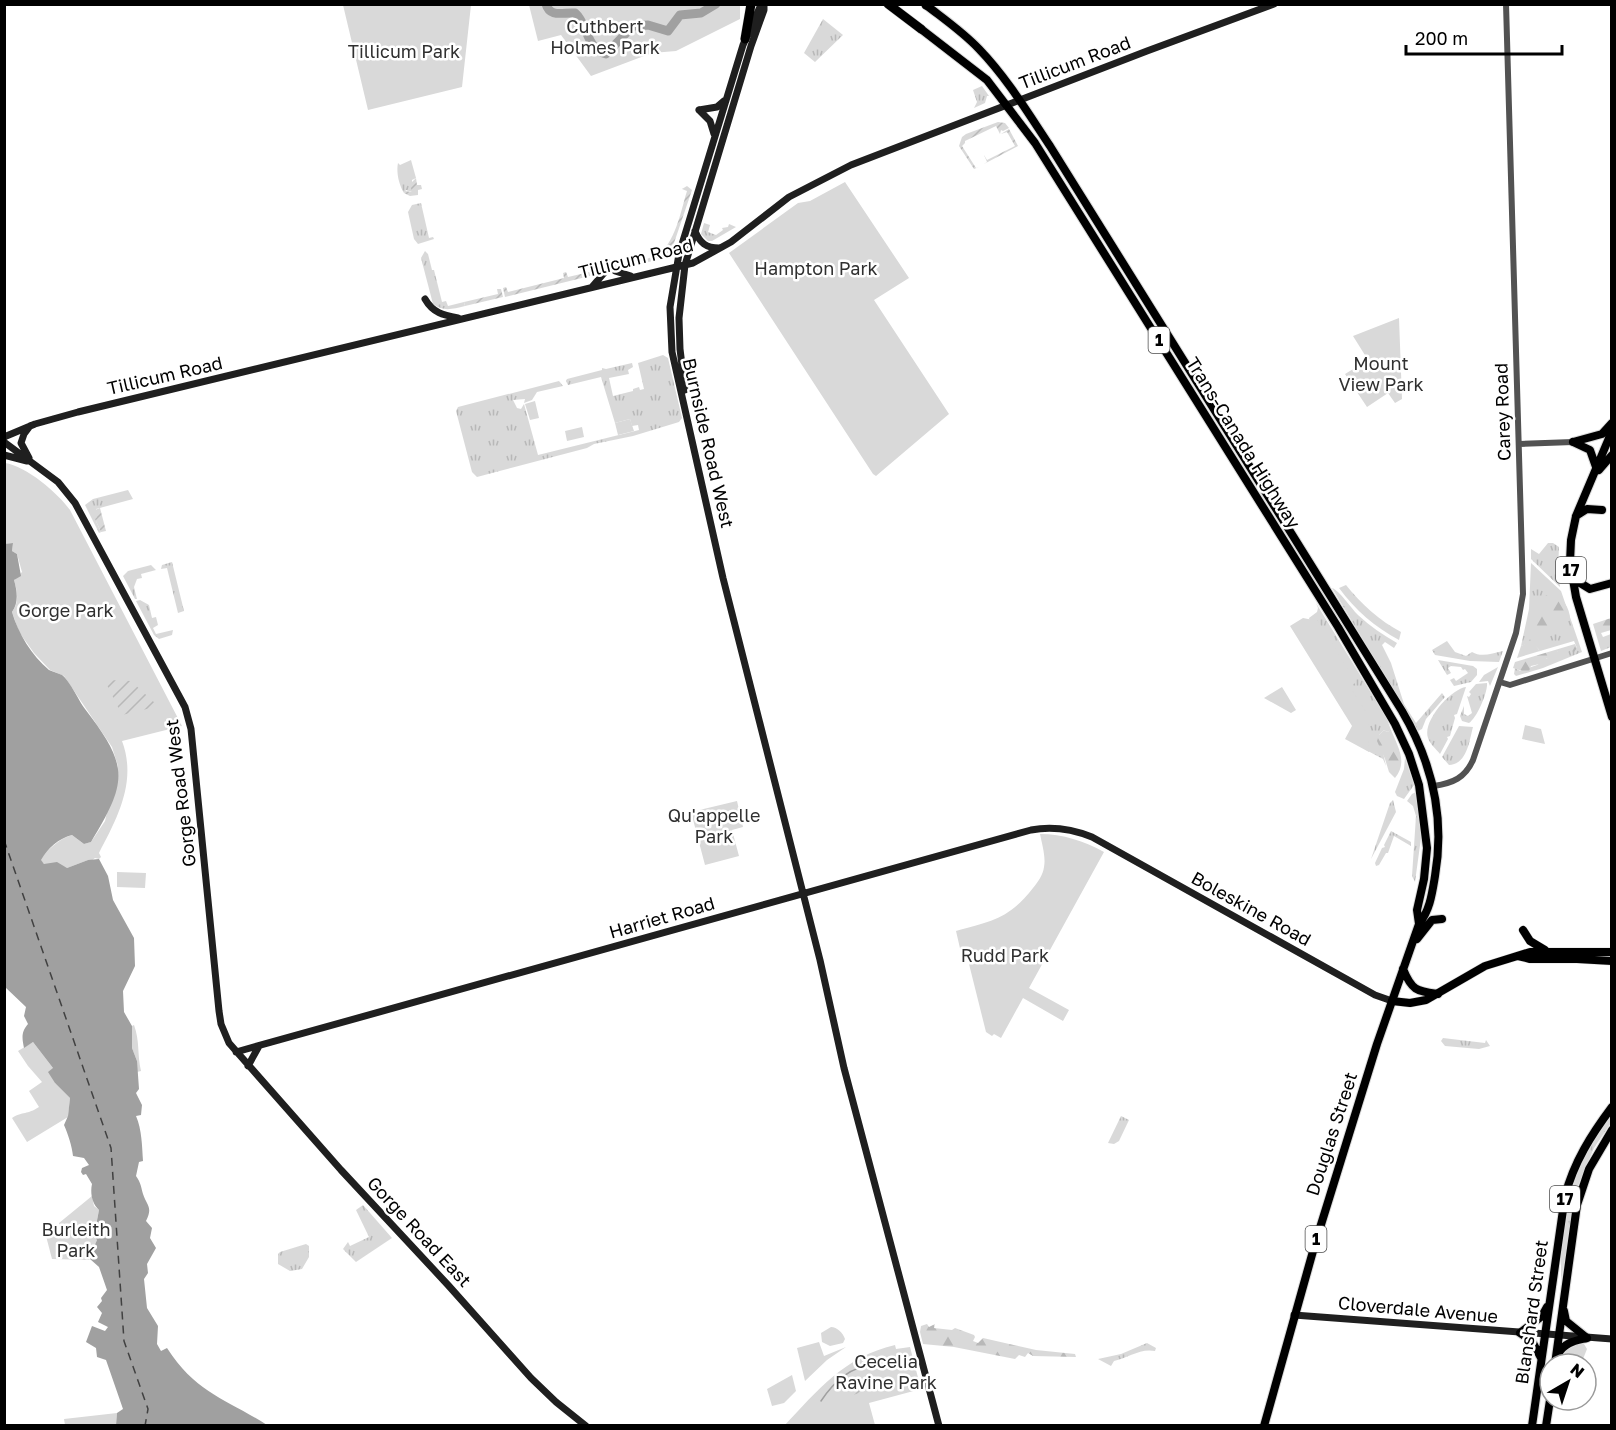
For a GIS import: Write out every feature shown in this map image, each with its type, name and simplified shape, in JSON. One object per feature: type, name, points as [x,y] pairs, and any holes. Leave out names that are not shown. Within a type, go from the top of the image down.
[{"type":"highway","points":[[745,39],[751,4]]},
{"type":"highway","name":"Trans-Canada Highway","points":[[888,4],[987,81],[1035,143],[1343,635],[1387,709],[1409,754]]},
{"type":"highway","name":"Trans-Canada Highway","points":[[926,4],[979,48],[1020,100],[1101,226],[1402,711],[1428,767]]},
{"type":"highway","points":[[1573,442],[1602,434],[1611,423]]},
{"type":"highway","name":"17","points":[[1611,432],[1576,516],[1571,540],[1572,578],[1611,717]]},
{"type":"highway","points":[[1573,442],[1590,450],[1596,467]]},
{"type":"highway","points":[[1590,482],[1611,455]]},
{"type":"highway","points":[[1576,516],[1587,509],[1602,510]]},
{"type":"highway","points":[[1572,578],[1590,589],[1611,583]]},
{"type":"highway","name":"Douglas Street","points":[[1409,754],[1420,791],[1426,837],[1425,870],[1417,910],[1419,924]]},
{"type":"highway","name":"Douglas Street","points":[[1264,1425],[1294,1315],[1392,1001],[1419,924],[1427,913],[1438,856],[1438,824],[1434,786],[1428,767]]},
{"type":"highway","points":[[1413,944],[1430,922],[1442,919]]},
{"type":"highway","points":[[1403,969],[1412,987],[1419,991],[1438,994]]},
{"type":"highway","name":"Blanshard Street","points":[[1543,1352],[1562,1211],[1569,1182],[1585,1146],[1611,1107]]},
{"type":"highway","name":"17","points":[[1559,1335],[1577,1205],[1584,1180],[1611,1130]]},
{"type":"highway","points":[[1538,1353],[1532,1341],[1520,1333],[1542,1316],[1550,1302]]},
{"type":"highway","points":[[1563,1305],[1566,1320],[1587,1338]]},
{"type":"highway","name":"Blanshard Street","points":[[1556,1352],[1559,1335]]},
{"type":"highway","points":[[1559,1352],[1569,1342],[1587,1338]]},
{"type":"highway","name":"Blanshard Street","points":[[1533,1425],[1538,1389]]},
{"type":"main road","name":"Tillicum Road","points":[[4,437],[30,426],[86,410],[698,261],[722,248],[789,197],[851,165],[1274,4]]},
{"type":"main road","name":"Burnside Road West","points":[[764,5],[760,7],[745,39],[676,267],[670,307],[672,352],[713,534],[802,894],[889,1242],[939,1425]]},
{"type":"main road","points":[[690,425],[680,349],[679,318],[685,265],[764,5]]},
{"type":"main road","points":[[715,136],[710,121],[699,110],[717,107],[726,99]]},
{"type":"main road","points":[[695,231],[703,244],[711,248],[722,248]]},
{"type":"main road","points":[[592,287],[604,273],[607,262],[615,271],[633,277]]},
{"type":"main road","points":[[425,299],[430,308],[441,314],[460,319]]},
{"type":"main road","points":[[30,426],[21,442],[32,463]]},
{"type":"main road","name":"Gorge Road West","points":[[4,442],[63,487],[75,503],[188,714],[219,1011],[225,1034],[236,1052]]},
{"type":"main road","points":[[4,455],[32,463]]},
{"type":"main road","name":"Harriet Road","points":[[236,1052],[1031,830],[1062,829],[1096,840]]},
{"type":"main road","name":"Boleskine Road","points":[[1096,840],[1364,990],[1392,1001]]},
{"type":"main road","points":[[1523,930],[1530,941],[1546,951]]},
{"type":"main road","points":[[1392,1001],[1416,1002],[1438,994],[1485,966],[1530,951],[1611,952]]},
{"type":"main road","points":[[1518,956],[1530,959],[1574,958],[1611,961]]},
{"type":"main road","points":[[248,1066],[260,1046]]},
{"type":"main road","name":"Gorge Road East","points":[[236,1052],[531,1378],[551,1398],[586,1425]]},
{"type":"main road","name":"Cloverdale Avenue","points":[[1294,1315],[1611,1339]]},
{"type":"street","name":"Carey Road","points":[[1434,786],[1457,780],[1469,768],[1480,743],[1512,648],[1520,619],[1523,594],[1506,4]]},
{"type":"street","points":[[1520,444],[1573,442]]},
{"type":"street","points":[[1501,680],[1510,684],[1611,653]]},
{"type":"green space","name":"Cuthbert Holmes Park","points":[[529,4],[740,5],[740,19],[676,51],[652,53],[591,76],[561,35],[538,41]]},
{"type":"green space","name":"Tillicum Park","points":[[343,5],[471,5],[462,87],[368,110]]},
{"type":"green space","points":[[823,19],[843,35],[815,62],[804,53]]},
{"type":"green space","points":[[982,86],[989,96],[985,103],[974,108],[977,102],[973,90]]},
{"type":"green space","points":[[998,122],[1005,123],[1009,128],[1001,130],[1000,134],[996,126],[965,141],[962,146],[976,168],[979,167],[974,169],[959,146],[962,137]]},
{"type":"green space","points":[[1009,129],[1018,146],[984,164],[987,162],[984,155],[987,160],[1015,146],[1007,132],[1001,134]]},
{"type":"green space","points":[[411,160],[416,178],[412,180],[412,192],[406,190],[404,193],[398,178],[398,163],[400,165]]},
{"type":"green space","points":[[416,178],[417,185],[421,185],[422,189],[418,190],[418,195],[410,196],[404,193],[405,191],[412,192],[410,184]]},
{"type":"green space","name":"Hampton Park","points":[[845,182],[909,278],[874,300],[949,414],[876,476],[729,253],[798,203],[810,201]]},
{"type":"green space","points":[[687,186],[692,190],[673,246],[667,254],[656,260],[622,269],[616,268],[611,262],[617,260],[619,265],[638,261],[652,257],[663,250],[673,236],[687,191],[682,189]]},
{"type":"green space","points":[[421,203],[429,238],[434,239],[418,244],[414,239],[408,212],[412,205]]},
{"type":"green space","points":[[704,223],[710,225],[708,232],[716,235],[729,224],[736,227],[708,241],[701,234]]},
{"type":"green space","points":[[425,251],[432,270],[434,270],[442,302],[446,301],[448,306],[464,302],[465,306],[445,309],[433,304],[421,258]]},
{"type":"green space","points":[[600,260],[603,265],[598,274],[505,297],[503,288],[506,287],[508,292],[564,278],[563,273],[566,272],[568,277],[598,270],[597,265],[601,264]]},
{"type":"green space","points":[[497,289],[501,289],[503,297],[465,306],[464,302],[498,294]]},
{"type":"green space","name":"Mount View Park","points":[[1399,318],[1402,399],[1395,403],[1388,393],[1367,407],[1345,374],[1368,360],[1353,336]]},
{"type":"green space","points":[[663,355],[668,358],[682,418],[679,422],[477,477],[472,472],[456,411],[458,407],[559,381],[563,386],[537,392],[532,400],[524,403],[525,399],[513,400],[517,408],[521,409],[524,404],[538,455],[639,430],[638,425],[632,426],[630,419],[615,423],[601,377],[568,385],[566,381],[602,370],[602,368],[632,363],[633,367],[628,370],[629,374],[609,378],[613,396],[633,391],[639,387],[640,390],[644,389],[638,363]]},
{"type":"green space","points":[[535,401],[539,418],[530,420],[525,404]]},
{"type":"green space","points":[[630,419],[634,431],[618,435],[615,423]]},
{"type":"green space","points":[[582,427],[584,437],[567,441],[565,431]]},
{"type":"green space","name":"Gorge Park","points":[[5,463],[22,469],[41,481],[70,510],[182,726],[122,741],[126,756],[126,785],[119,812],[99,853],[101,857],[67,868],[44,864],[40,860],[54,845],[72,835],[84,844],[91,842],[105,821],[118,766],[112,747],[64,676],[50,670],[19,632],[12,612],[17,600],[14,580],[22,572],[17,554],[12,551],[13,543],[5,544]]},
{"type":"green space","points":[[128,490],[133,499],[96,509],[98,517],[96,521],[101,532],[99,533],[85,505],[93,499]]},
{"type":"green space","points":[[100,508],[106,531],[101,532],[95,519],[97,517],[95,510]]},
{"type":"green space","points":[[1548,543],[1559,547],[1560,587],[1531,559],[1531,549],[1539,554]]},
{"type":"green space","points":[[172,562],[184,611],[178,613],[167,568],[161,569],[162,565]]},
{"type":"green space","points":[[1531,563],[1561,591],[1582,652],[1516,676],[1515,668],[1520,671],[1537,665],[1558,651],[1577,648],[1574,641],[1540,651],[1532,645],[1521,646],[1529,609]]},
{"type":"green space","points":[[151,565],[156,570],[141,574],[142,578],[137,579],[134,587],[137,599],[135,599],[123,576],[128,571]]},
{"type":"green space","points":[[1346,585],[1371,612],[1401,632],[1399,640],[1374,624],[1352,604],[1339,588]]},
{"type":"green space","points":[[1332,588],[1363,619],[1397,643],[1394,648],[1385,642],[1382,645],[1391,663],[1404,704],[1416,723],[1442,693],[1445,697],[1426,719],[1422,729],[1418,731]]},
{"type":"green space","points":[[1552,593],[1565,603],[1570,619],[1539,629],[1526,627],[1528,620],[1536,616],[1533,608],[1536,607],[1541,596]]},
{"type":"green space","points":[[140,600],[149,605],[152,618],[156,617],[158,625],[153,628],[156,634],[173,630],[172,635],[159,639],[154,635],[136,601]]},
{"type":"green space","points":[[1316,603],[1387,719],[1391,730],[1387,732],[1384,730],[1379,735],[1386,766],[1383,759],[1366,750],[1311,625],[1309,618],[1317,612]]},
{"type":"green space","points":[[1303,618],[1318,621],[1356,682],[1350,687],[1368,715],[1369,752],[1345,739],[1352,726],[1290,626]]},
{"type":"green space","points":[[1611,618],[1611,630],[1601,633],[1603,637],[1611,634],[1611,647],[1601,651],[1593,624]]},
{"type":"green space","points":[[1531,638],[1534,639],[1540,651],[1517,658],[1521,646]]},
{"type":"green space","points":[[1447,641],[1455,652],[1466,656],[1472,652],[1483,655],[1503,651],[1499,662],[1470,661],[1435,655],[1432,650]]},
{"type":"green space","points":[[1575,644],[1577,648],[1574,652],[1570,650],[1561,655],[1558,651],[1553,659],[1547,658],[1544,663],[1531,666],[1529,671],[1513,668],[1515,662]]},
{"type":"green space","points":[[1438,660],[1473,666],[1477,669],[1477,675],[1471,682],[1454,686],[1450,680],[1454,678],[1456,681],[1468,673],[1461,667],[1451,666],[1448,668],[1451,673],[1447,675]]},
{"type":"green space","points":[[1498,667],[1490,686],[1488,681],[1479,682],[1484,675]]},
{"type":"green space","points":[[105,681],[131,681],[156,704],[155,707],[122,715]]},
{"type":"green space","points":[[1487,683],[1484,698],[1475,716],[1469,723],[1462,721],[1460,716],[1464,706],[1464,714],[1468,716],[1472,713],[1467,696],[1471,694],[1469,692],[1476,684]]},
{"type":"green space","points":[[1282,687],[1296,710],[1291,713],[1264,698]]},
{"type":"green space","points":[[1466,687],[1457,714],[1454,715],[1450,736],[1447,737],[1440,754],[1428,738],[1429,723],[1439,707],[1453,693]]},
{"type":"green space","points":[[1525,725],[1541,729],[1545,744],[1522,739]]},
{"type":"green space","points":[[1459,726],[1473,727],[1460,761],[1449,765],[1442,757]]},
{"type":"green space","points":[[1384,730],[1387,732],[1391,730],[1399,748],[1401,766],[1395,778],[1389,772],[1377,741]]},
{"type":"green space","points":[[1405,758],[1414,785],[1404,799],[1397,796],[1395,792],[1404,769]]},
{"type":"green space","points":[[1416,792],[1421,838],[1415,882],[1412,876],[1416,816],[1413,806],[1407,801]]},
{"type":"green space","points":[[1393,800],[1396,812],[1371,859],[1390,803]]},
{"type":"green space","name":"Qu'appelle Park","points":[[737,801],[743,827],[732,830],[739,856],[705,865],[691,812]]},
{"type":"green space","points":[[1391,831],[1411,842],[1411,846],[1394,836],[1388,853],[1376,866],[1375,863]]},
{"type":"green space","name":"Rudd Park","points":[[1040,834],[1073,839],[1104,852],[1029,988],[1069,1010],[1063,1021],[1023,998],[1001,1038],[986,1032],[967,956],[962,957],[956,931],[1008,913],[1024,898],[1038,881],[1043,870],[1044,855]]},
{"type":"green space","points":[[117,872],[146,873],[145,888],[117,887]]},
{"type":"green space","points":[[134,1025],[141,1071],[137,1072],[137,1061],[132,1048],[132,1026]]},
{"type":"green space","points":[[1443,1038],[1485,1043],[1486,1040],[1490,1046],[1479,1049],[1445,1046],[1441,1041]]},
{"type":"green space","points":[[33,1042],[53,1068],[55,1083],[70,1098],[68,1117],[27,1142],[12,1118],[39,1107],[29,1091],[42,1082],[18,1051]]},
{"type":"green space","points":[[1611,1111],[1611,1123],[1594,1148],[1578,1186],[1561,1281],[1561,1245],[1573,1182],[1582,1158]]},
{"type":"green space","points":[[1121,1116],[1129,1120],[1119,1141],[1114,1144],[1108,1143]]},
{"type":"green space","name":"Burleith Park","points":[[92,1196],[94,1206],[99,1210],[94,1235],[97,1240],[88,1260],[52,1259],[46,1236],[61,1231],[59,1223]]},
{"type":"green space","points":[[363,1205],[392,1238],[356,1262],[343,1249],[348,1242],[350,1246],[369,1237],[356,1210]]},
{"type":"green space","points":[[306,1244],[309,1246],[309,1257],[302,1269],[290,1271],[278,1264],[280,1252]]},
{"type":"green space","points":[[927,1324],[929,1327],[935,1324],[934,1328],[952,1330],[955,1328],[974,1335],[973,1341],[978,1343],[983,1338],[1036,1350],[1075,1354],[1076,1357],[1033,1356],[1028,1353],[1025,1357],[1019,1355],[1015,1359],[954,1347],[923,1344],[921,1326]]},
{"type":"green space","points":[[831,1327],[838,1329],[843,1335],[845,1339],[843,1343],[830,1346],[822,1342],[821,1333]]},
{"type":"green space","name":"Cecelia Ravine Park","points":[[819,1342],[824,1356],[846,1347],[827,1360],[805,1381],[797,1348]]},
{"type":"green space","points":[[1147,1343],[1156,1348],[1155,1351],[1134,1354],[1114,1361],[1111,1366],[1098,1359],[1121,1354]]},
{"type":"green space","points":[[1579,1344],[1584,1344],[1587,1349],[1586,1352],[1565,1352]]},
{"type":"green space","name":"Cecelia Ravine Park","points":[[895,1345],[896,1349],[910,1347],[921,1389],[869,1403],[875,1425],[784,1426],[833,1376],[846,1366],[877,1350]]},
{"type":"green space","name":"Cecelia Ravine Park","points":[[792,1375],[796,1391],[784,1403],[772,1406],[767,1389]]},
{"type":"green space","points":[[868,1379],[874,1388],[847,1397],[844,1387]]},
{"type":"green space","points":[[117,1413],[116,1425],[65,1425],[64,1419]]},
{"type":"shaded area","points":[[13,543],[12,551],[17,554],[21,576],[14,580],[17,592],[12,612],[18,628],[26,644],[43,664],[49,670],[62,675],[68,682],[110,745],[116,760],[117,788],[112,804],[91,842],[84,844],[72,835],[67,836],[54,844],[41,860],[44,864],[57,862],[67,868],[88,860],[99,859],[108,876],[113,900],[134,938],[135,966],[123,991],[124,1012],[132,1026],[132,1048],[137,1061],[139,1089],[136,1093],[142,1105],[141,1115],[136,1116],[141,1132],[143,1161],[139,1162],[136,1176],[149,1207],[146,1221],[152,1228],[150,1238],[156,1248],[147,1264],[148,1273],[144,1279],[147,1308],[158,1326],[157,1344],[161,1351],[167,1348],[189,1376],[212,1394],[267,1425],[116,1425],[117,1413],[123,1409],[106,1360],[97,1357],[96,1348],[86,1342],[92,1326],[105,1331],[108,1327],[98,1322],[102,1313],[97,1307],[107,1290],[99,1267],[90,1259],[88,1260],[97,1240],[94,1236],[99,1210],[92,1198],[92,1184],[86,1174],[83,1175],[81,1172],[82,1168],[89,1165],[84,1158],[73,1156],[64,1125],[68,1116],[70,1098],[55,1083],[48,1072],[53,1068],[33,1042],[24,1048],[23,1035],[28,1024],[24,1016],[26,1007],[5,987],[4,544]]},
{"type":"waterway","points":[[546,4],[554,13],[575,13],[583,23],[591,42],[599,51],[606,54],[633,26],[648,25],[668,31],[680,15],[701,13],[716,4]]},
{"type":"waterway","points":[[821,1401],[842,1377],[856,1369],[872,1365]]},
{"type":"ferry route","points":[[4,840],[111,1148],[124,1341],[148,1409],[145,1426]]}]
